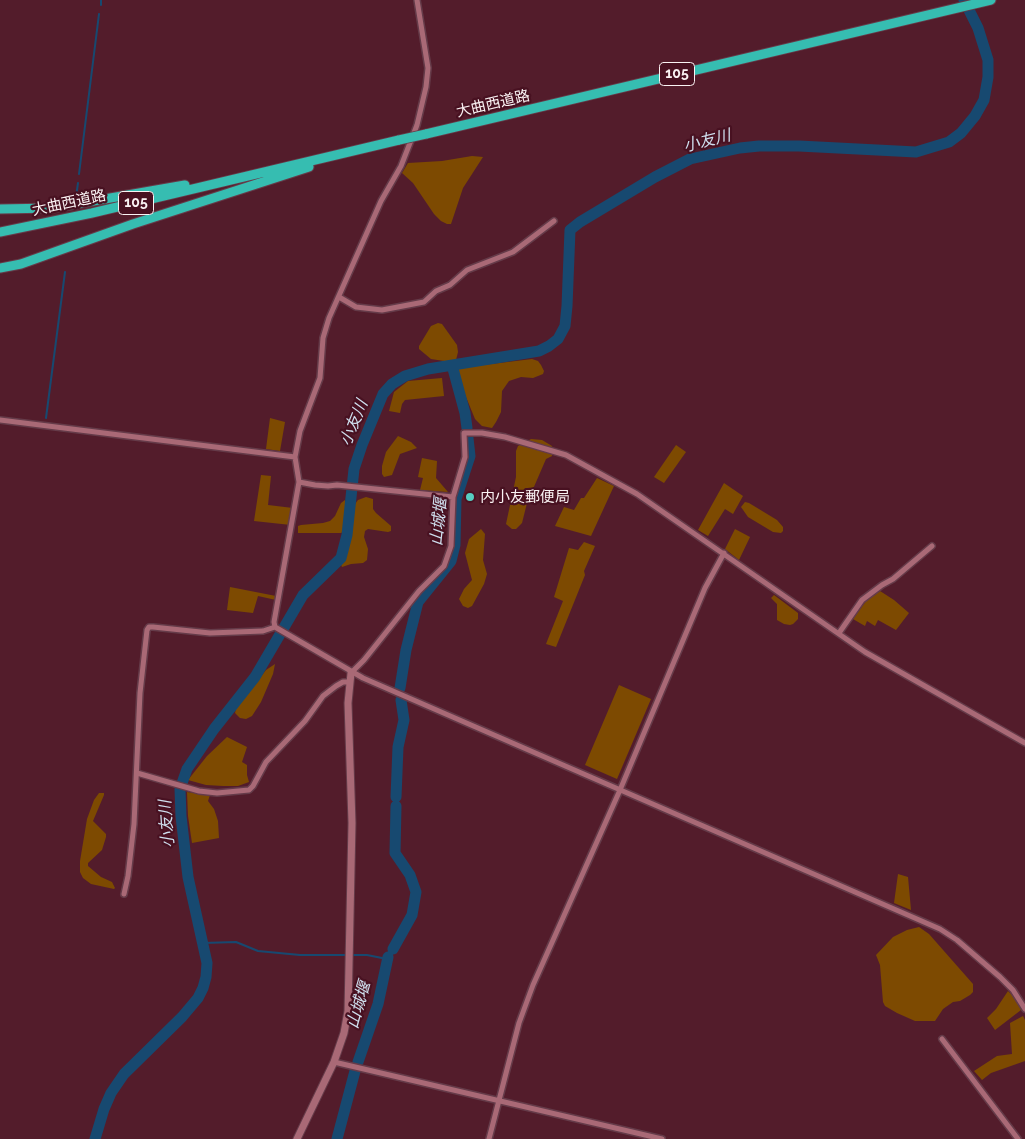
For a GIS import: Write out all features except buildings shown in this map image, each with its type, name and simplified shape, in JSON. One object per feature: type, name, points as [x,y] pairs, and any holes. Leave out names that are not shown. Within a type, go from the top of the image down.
[{"type":"highway","name":"大曲西道路","points":[[0,232],[92,213],[991,0]]},
{"type":"highway","points":[[0,268],[21,264],[132,224],[371,147]]},
{"type":"highway","points":[[0,208],[54,208],[271,171]]},
{"type":"street","points":[[417,0],[428,77],[417,125],[401,166],[382,201],[329,318],[323,338],[320,378],[300,431],[295,457],[299,482],[274,622],[275,627],[351,672],[940,929],[957,940],[996,973],[1013,990],[1025,1009]]},
{"type":"street","points":[[339,297],[356,306],[382,310],[424,302],[436,291],[450,285],[468,270],[513,252],[554,221]]},
{"type":"street","points":[[0,420],[295,457]]},
{"type":"street","points":[[298,1139],[334,1062],[344,1033],[348,1011],[352,823],[348,702],[351,672],[364,660],[414,597],[444,566],[451,546],[453,497],[466,457],[464,433],[482,433],[505,438],[566,455],[590,468],[637,494],[864,652],[1025,743]]},
{"type":"street","points":[[299,482],[322,486],[362,487],[453,497]]},
{"type":"street","points":[[839,633],[862,600],[893,578],[932,546]]},
{"type":"street","points":[[489,1139],[519,1023],[533,985],[620,790],[705,588],[724,553]]},
{"type":"street","points":[[124,894],[134,824],[140,693],[146,630],[153,626],[210,633],[263,631],[275,627]]},
{"type":"street","points":[[137,774],[200,791],[217,793],[249,790],[266,762],[305,721],[323,696],[343,682],[350,682]]},
{"type":"street","points":[[942,1039],[1018,1139]]},
{"type":"street","points":[[334,1062],[662,1139]]},
{"type":"shaded area","points":[[472,156],[483,157],[463,188],[451,224],[447,224],[434,214],[413,183],[402,173],[408,163],[442,161]]},
{"type":"shaded area","points":[[438,323],[442,324],[457,345],[456,360],[451,362],[431,359],[419,349],[431,326]]},
{"type":"shaded area","points":[[532,359],[538,361],[541,365],[544,371],[543,374],[533,378],[521,377],[509,381],[502,391],[501,412],[496,422],[492,428],[482,426],[475,419],[459,380],[457,371],[459,368]]},
{"type":"shaded area","points":[[442,378],[444,396],[405,400],[400,413],[389,411],[394,392],[408,381]]},
{"type":"shaded area","points":[[270,418],[285,422],[280,451],[266,449]]},
{"type":"shaded area","points":[[398,436],[411,442],[417,448],[400,454],[392,475],[384,477],[382,466],[386,452]]},
{"type":"shaded area","points":[[531,439],[542,440],[552,446],[552,456],[546,459],[527,503],[522,523],[516,529],[512,529],[506,524],[516,477],[516,451],[518,446]]},
{"type":"shaded area","points":[[676,445],[686,452],[664,483],[654,477]]},
{"type":"shaded area","points":[[422,458],[437,461],[436,478],[448,492],[420,490],[423,478],[418,477]]},
{"type":"shaded area","points":[[261,475],[271,476],[268,505],[293,508],[291,525],[254,521]]},
{"type":"shaded area","points":[[597,478],[614,486],[591,536],[555,526],[564,507],[574,510]]},
{"type":"shaded area","points":[[724,483],[743,496],[733,514],[725,509],[708,536],[698,530]]},
{"type":"shaded area","points":[[366,497],[373,499],[373,509],[391,526],[391,531],[368,529],[365,531],[364,537],[368,549],[367,560],[363,563],[342,567],[340,562],[345,559],[348,549],[352,508],[358,500]]},
{"type":"shaded area","points":[[345,500],[344,531],[341,533],[298,533],[298,526],[330,521],[335,516],[341,503]]},
{"type":"shaded area","points":[[745,502],[777,520],[783,527],[783,531],[781,533],[773,532],[748,517],[741,507]]},
{"type":"shaded area","points":[[481,529],[485,534],[483,560],[487,574],[484,584],[472,606],[468,608],[463,606],[459,599],[464,589],[472,580],[465,553],[469,539]]},
{"type":"shaded area","points":[[735,529],[750,537],[739,560],[725,549]]},
{"type":"shaded area","points":[[584,542],[595,546],[584,571],[585,575],[556,647],[546,644],[563,601],[554,597],[569,548],[578,550]]},
{"type":"shaded area","points":[[230,587],[276,596],[276,600],[258,596],[253,613],[227,610]]},
{"type":"shaded area","points":[[880,591],[909,613],[896,630],[878,620],[875,626],[867,621],[865,626],[853,619],[866,601]]},
{"type":"shaded area","points":[[774,595],[798,613],[798,619],[793,624],[784,624],[777,620],[777,604],[771,598]]},
{"type":"shaded area","points":[[275,664],[273,674],[261,702],[252,716],[246,719],[240,718],[235,713],[236,709],[266,670]]},
{"type":"shaded area","points":[[619,685],[651,699],[617,779],[585,765]]},
{"type":"shaded area","points":[[227,737],[247,747],[242,762],[247,765],[249,782],[238,786],[223,786],[206,785],[188,780],[207,756]]},
{"type":"shaded area","points":[[187,792],[210,795],[208,801],[214,809],[218,821],[219,838],[192,843]]},
{"type":"shaded area","points":[[99,793],[104,793],[104,795],[93,821],[106,834],[106,837],[102,850],[88,863],[88,866],[101,877],[112,882],[114,889],[91,884],[83,878],[80,872],[87,819],[94,800]]},
{"type":"shaded area","points":[[898,874],[908,877],[911,910],[894,903]]},
{"type":"shaded area","points":[[919,927],[929,934],[973,984],[973,992],[970,995],[960,1001],[953,1002],[943,1009],[935,1021],[915,1021],[885,1006],[883,1002],[880,965],[876,955],[893,937],[907,930]]},
{"type":"shaded area","points":[[1008,991],[1016,999],[1021,1010],[995,1030],[987,1018],[996,1009]]},
{"type":"shaded area","points":[[1023,1016],[1025,1020],[1025,1061],[991,1073],[982,1080],[974,1071],[997,1056],[1012,1054],[1010,1023]]},
{"type":"waterway","points":[[101,0],[101,5]]},
{"type":"waterway","name":"小友川","points":[[95,1139],[111,1093],[124,1074],[182,1017],[198,998],[206,977],[207,963],[188,877],[181,816],[180,789],[187,769],[214,729],[255,677],[303,595],[341,558],[347,535],[354,469],[383,394],[392,384],[405,376],[428,369],[539,351],[549,346],[558,339],[565,326],[570,230],[655,177],[690,159],[740,148],[759,146],[799,146],[916,152],[949,142],[961,133],[975,116],[984,100],[988,77],[988,60],[978,28],[964,0]]},
{"type":"waterway","points":[[79,174],[99,14]]},
{"type":"waterway","points":[[76,197],[78,183]]},
{"type":"waterway","points":[[46,418],[65,272]]},
{"type":"waterway","name":"山城堰","points":[[452,365],[465,413],[467,428]]},
{"type":"waterway","name":"山城堰","points":[[400,688],[406,650],[418,602],[451,561],[455,545],[456,499],[470,456],[468,438]]},
{"type":"waterway","name":"山城堰","points":[[396,797],[398,747],[404,720],[401,700]]},
{"type":"waterway","name":"山城堰","points":[[393,949],[412,915],[416,892],[410,875],[395,853],[396,806]]},
{"type":"waterway","points":[[203,943],[236,942],[258,951],[300,955],[347,955]]},
{"type":"waterway","points":[[354,955],[367,955],[387,959]]},
{"type":"waterway","name":"山城堰","points":[[358,1062],[378,1004],[388,957]]},
{"type":"waterway","name":"山城堰","points":[[337,1139],[355,1071]]},
{"type":"place","name":"内小友郵便局","points":[[470,497]]}]
